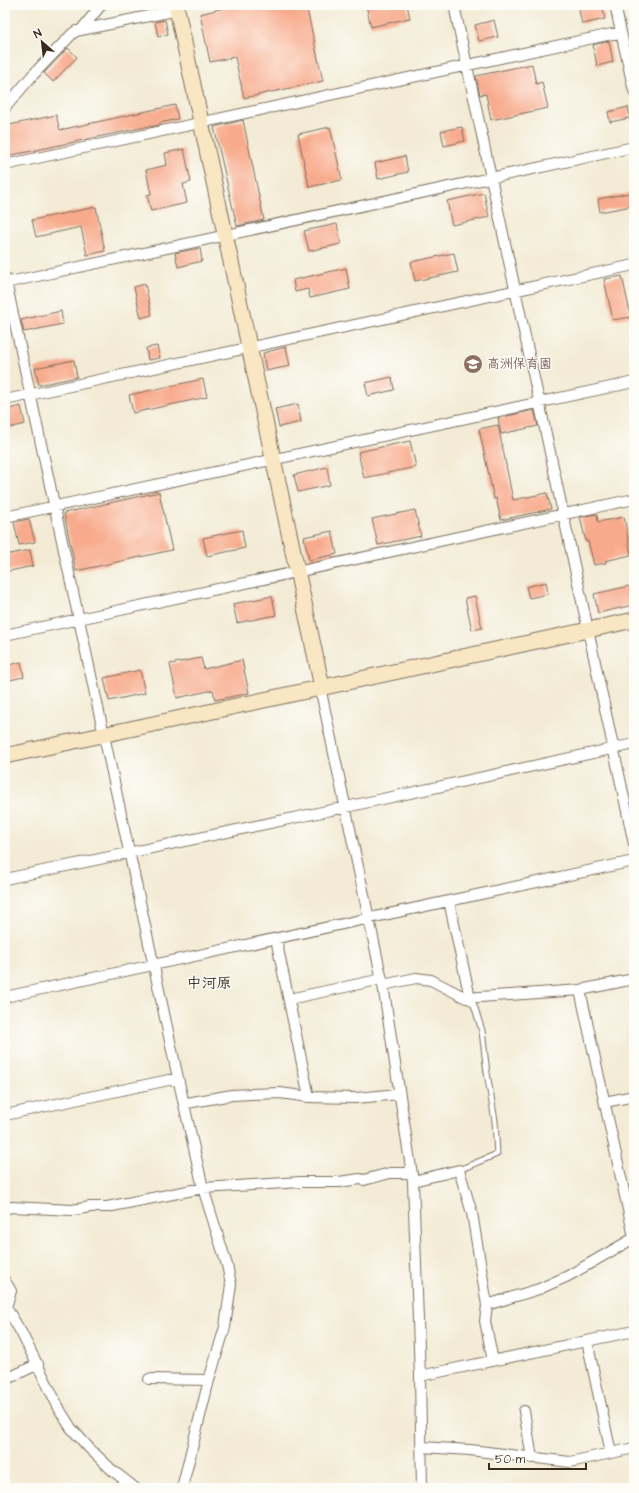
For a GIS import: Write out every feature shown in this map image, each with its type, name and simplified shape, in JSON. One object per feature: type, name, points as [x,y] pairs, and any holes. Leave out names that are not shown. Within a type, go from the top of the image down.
[{"type":"street","points":[[81,30],[101,5]]},
{"type":"street","points":[[454,5],[634,844]]},
{"type":"street","points":[[615,5],[621,32],[632,68],[634,90]]},
{"type":"street","points":[[5,108],[31,77],[72,34],[81,30],[178,6],[298,571],[383,982],[412,1177],[420,1376],[422,1488]]},
{"type":"street","points":[[5,165],[621,32]]},
{"type":"street","points":[[182,1488],[209,1380],[225,1327],[231,1284],[203,1188],[183,1101],[5,281],[634,147]]},
{"type":"street","points":[[5,400],[634,264]]},
{"type":"street","points":[[5,517],[634,382]]},
{"type":"street","points":[[5,635],[634,499]]},
{"type":"street","points":[[5,756],[634,620]]},
{"type":"street","points":[[5,879],[634,744]]},
{"type":"street","points":[[5,997],[634,861]]},
{"type":"street","points":[[449,901],[468,998]]},
{"type":"street","points":[[276,939],[309,1097]]},
{"type":"street","points":[[289,999],[383,982],[416,978],[431,980],[468,998],[580,990],[634,979]]},
{"type":"street","points":[[487,1304],[539,1289],[568,1276],[634,1238],[580,990]]},
{"type":"street","points":[[5,1115],[178,1078]]},
{"type":"street","points":[[183,1101],[187,1103],[232,1095],[273,1093],[309,1097],[356,1098],[399,1094]]},
{"type":"street","points":[[605,1102],[634,1096]]},
{"type":"street","points":[[5,1209],[12,1207],[72,1210],[90,1207],[107,1207],[203,1188],[301,1182],[342,1182],[360,1179],[364,1180],[390,1173],[412,1177],[459,1170],[472,1212],[487,1304],[484,1321],[493,1361]]},
{"type":"street","points":[[5,1281],[11,1291],[6,1307],[38,1364],[61,1412],[77,1436],[112,1470],[134,1488]]},
{"type":"street","points":[[420,1376],[634,1331]]},
{"type":"street","points":[[587,1341],[612,1453]]},
{"type":"street","points":[[5,1380],[38,1364]]},
{"type":"street","points":[[149,1379],[209,1380]]},
{"type":"street","points":[[524,1411],[532,1458]]},
{"type":"street","points":[[422,1447],[470,1450],[570,1462],[634,1448]]},
{"type":"lane","points":[[459,1170],[497,1154],[495,1121],[482,1031],[474,1005],[468,998]]},
{"type":"building","points":[[235,5],[306,5],[323,81],[244,98],[235,57],[210,62],[200,14]]},
{"type":"building","points":[[366,5],[407,5],[410,18],[371,27]]},
{"type":"building","points":[[602,5],[605,19],[582,24],[579,10]]},
{"type":"building","points":[[165,20],[168,34],[158,37],[155,22]]},
{"type":"building","points":[[494,20],[498,37],[479,41],[475,25]]},
{"type":"building","points":[[609,41],[613,62],[597,66],[593,45]]},
{"type":"building","points":[[68,48],[77,57],[53,82],[44,73]]},
{"type":"building","points":[[532,64],[536,84],[542,82],[548,108],[491,120],[486,94],[480,95],[476,76]]},
{"type":"building","points":[[175,105],[178,119],[160,123],[160,125],[8,156],[5,142],[5,126],[56,115],[60,130]]},
{"type":"building","points":[[628,107],[630,118],[610,122],[608,112]]},
{"type":"building","points":[[243,120],[264,220],[237,226],[214,127]]},
{"type":"building","points":[[330,127],[342,180],[309,187],[298,134]]},
{"type":"building","points":[[462,127],[465,141],[444,146],[441,131]]},
{"type":"building","points":[[184,149],[191,182],[183,184],[187,203],[151,211],[147,195],[151,194],[146,170],[167,165],[165,153]]},
{"type":"building","points":[[405,156],[408,172],[378,179],[375,163]]},
{"type":"building","points":[[484,193],[489,217],[452,225],[447,201]]},
{"type":"building","points":[[629,193],[632,206],[600,212],[598,199]]},
{"type":"building","points":[[96,207],[105,251],[87,255],[81,227],[36,237],[32,220]]},
{"type":"building","points":[[337,224],[341,244],[309,251],[304,231]]},
{"type":"building","points":[[200,248],[202,261],[178,267],[175,253]]},
{"type":"building","points":[[454,253],[458,272],[415,281],[411,262]]},
{"type":"building","points":[[346,268],[350,289],[310,298],[308,289],[295,292],[293,280]]},
{"type":"building","points":[[622,276],[631,317],[613,320],[604,279]]},
{"type":"building","points":[[145,284],[152,315],[141,318],[134,287]]},
{"type":"building","points":[[61,311],[63,324],[24,332],[21,320]]},
{"type":"building","points":[[157,346],[160,358],[148,360],[146,348]]},
{"type":"building","points":[[286,347],[290,366],[266,371],[263,353]]},
{"type":"building","points":[[74,360],[77,377],[39,385],[35,368]]},
{"type":"building","points":[[392,377],[394,390],[368,396],[365,383]]},
{"type":"building","points":[[203,379],[207,397],[133,413],[129,395]]},
{"type":"building","points":[[298,404],[301,422],[279,427],[275,409]]},
{"type":"building","points":[[21,406],[25,424],[5,429],[5,410]]},
{"type":"building","points":[[534,410],[538,426],[501,434],[498,418]]},
{"type":"building","points":[[498,425],[513,500],[547,493],[551,509],[501,520],[496,498],[494,499],[479,429]]},
{"type":"building","points":[[410,441],[416,467],[364,478],[358,452]]},
{"type":"building","points":[[327,467],[330,485],[298,492],[294,475]]},
{"type":"building","points":[[159,492],[172,550],[76,571],[64,513]]},
{"type":"building","points":[[415,510],[421,536],[378,545],[372,519]]},
{"type":"building","points":[[597,514],[598,522],[624,517],[631,555],[605,561],[606,563],[594,565],[588,541],[586,542],[580,517]]},
{"type":"building","points":[[29,519],[35,542],[19,545],[14,522]]},
{"type":"building","points":[[242,530],[245,548],[207,556],[203,538]]},
{"type":"building","points":[[332,531],[337,554],[309,560],[304,537]]},
{"type":"building","points":[[30,550],[33,566],[5,572],[5,555]]},
{"type":"building","points":[[546,582],[548,594],[529,598],[526,587]]},
{"type":"building","points":[[634,585],[634,605],[598,613],[594,594]]},
{"type":"building","points":[[272,596],[276,615],[237,623],[233,604]]},
{"type":"building","points":[[475,596],[482,628],[472,630],[465,598]]},
{"type":"building","points":[[201,658],[204,669],[242,660],[249,693],[215,700],[213,690],[177,698],[170,664]]},
{"type":"building","points":[[21,662],[24,677],[5,681],[5,666]]},
{"type":"building","points":[[140,670],[145,693],[109,701],[104,678]]},
{"type":"place","name":"高洲保育園","points":[[473,364]]},
{"type":"district","name":"中河原","points":[[209,983]]}]
